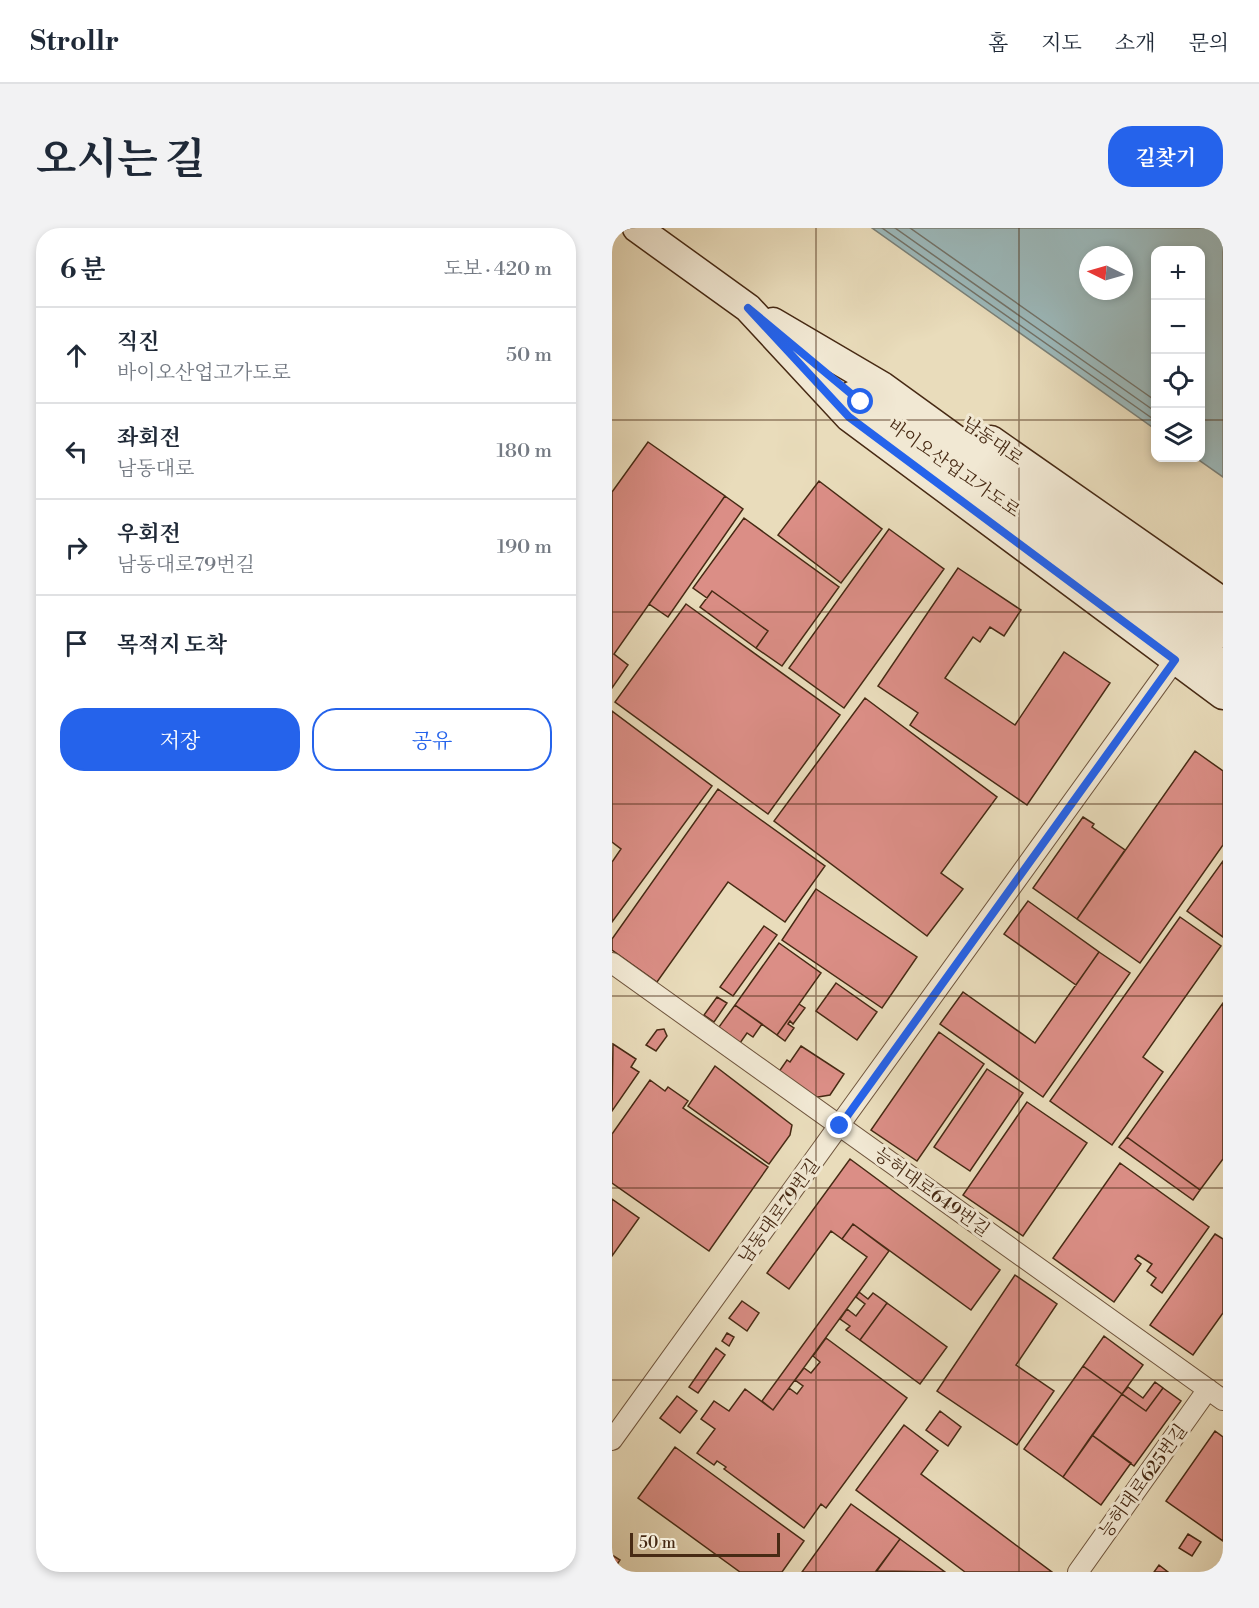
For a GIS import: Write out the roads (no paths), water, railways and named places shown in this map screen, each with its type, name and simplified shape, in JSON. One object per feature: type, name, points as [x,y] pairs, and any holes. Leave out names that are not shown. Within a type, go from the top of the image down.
[{"type":"main road","name":"남동대로","points":[[637,228],[748,308],[849,417],[1223,695]]},
{"type":"main road","name":"남동대로","points":[[748,308],[899,375],[1223,602]]},
{"type":"main road","name":"바이오산업고가도로","points":[[748,308],[882,386],[1223,633]]},
{"type":"main road","name":"바이오산업고가도로","points":[[748,308],[861,402],[1065,546],[1223,665]]},
{"type":"street","name":"남동대로79번길","points":[[612,1440],[1175,660]]},
{"type":"street","name":"능허대로649번길","points":[[612,963],[1216,1395]]},
{"type":"street","name":"능허대로625번길","points":[[1078,1572],[1216,1395]]},
{"type":"water","points":[[872,228],[1223,228],[1223,477],[1202,462],[1205,462],[1205,246],[1151,246],[1151,426]]}]
